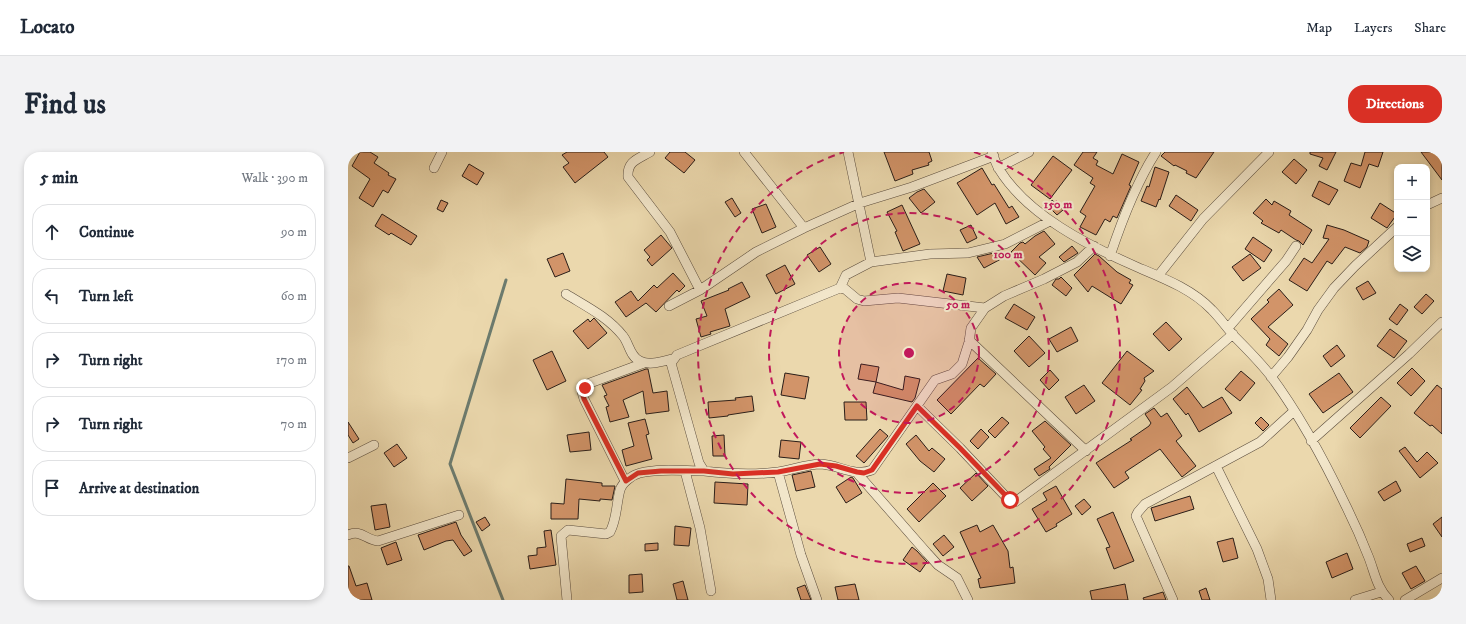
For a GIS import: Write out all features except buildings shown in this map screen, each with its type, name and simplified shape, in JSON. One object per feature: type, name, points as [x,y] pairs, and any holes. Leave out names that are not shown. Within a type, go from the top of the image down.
[{"type":"street","points":[[434,168],[442,152]]},
{"type":"street","points":[[650,152],[630,164],[627,170],[628,176],[670,232],[700,290]]},
{"type":"street","points":[[744,152],[804,228]]},
{"type":"street","points":[[848,152],[860,203],[871,262]]},
{"type":"street","points":[[998,168],[1029,152]]},
{"type":"street","points":[[1110,256],[1121,225],[1149,163],[1156,152]]},
{"type":"street","points":[[1158,276],[1203,219],[1269,152]]},
{"type":"street","points":[[669,306],[700,290],[756,252],[804,228],[860,203],[912,187],[993,154],[998,168],[1008,182],[1023,198],[1050,221],[1110,256],[1172,282],[1196,297],[1211,308],[1256,358],[1271,376],[1294,411],[1327,467],[1352,517],[1370,559],[1381,592],[1389,600]]},
{"type":"street","points":[[1430,204],[1442,198]]},
{"type":"street","points":[[840,288],[846,275],[871,262],[930,254],[968,253],[1005,244],[1050,221]]},
{"type":"street","points":[[1271,376],[1288,357],[1334,288],[1394,230]]},
{"type":"street","points":[[567,600],[562,536],[568,530],[606,534],[610,532],[615,524],[620,489],[626,481],[638,473],[704,471],[733,474],[778,472],[820,464],[836,466],[864,473],[872,470],[935,380],[952,374],[962,364],[972,328],[985,308],[1004,296],[1044,279],[1077,262],[1094,246]]},
{"type":"street","points":[[917,406],[1010,500],[1015,502],[1172,388],[1231,331],[1296,246]]},
{"type":"street","points":[[704,471],[699,463],[671,363],[677,355],[840,288],[845,289],[857,299],[864,301],[898,298],[944,302],[985,308]]},
{"type":"street","points":[[566,294],[608,319],[624,337],[634,357],[638,361],[651,363],[673,359]]},
{"type":"street","points":[[1311,442],[1409,354],[1442,322]]},
{"type":"street","points":[[969,340],[1086,451]]},
{"type":"street","points":[[626,481],[584,399],[582,392],[590,383],[644,363]]},
{"type":"street","points":[[1173,600],[1136,516],[1144,504],[1260,442],[1294,411]]},
{"type":"street","points":[[348,458],[374,445]]},
{"type":"street","points":[[1216,466],[1257,549],[1268,579],[1271,600]]},
{"type":"street","points":[[686,471],[700,528],[710,591]]},
{"type":"street","points":[[778,472],[800,555],[816,600]]},
{"type":"street","points":[[857,472],[926,553],[938,565],[957,578],[968,600]]},
{"type":"street","points":[[348,535],[353,532],[373,541],[378,541],[459,515]]},
{"type":"street","points":[[1405,600],[1442,578]]},
{"type":"street","points":[[1355,600],[1381,592]]},
{"type":"waterway","points":[[503,600],[450,464],[506,280]]},
{"type":"route","points":[[585,388],[582,392],[584,399],[626,481],[638,473],[661,471],[704,471],[733,474],[778,472],[820,464],[836,466],[864,473],[872,470],[917,406],[1010,500]]}]
